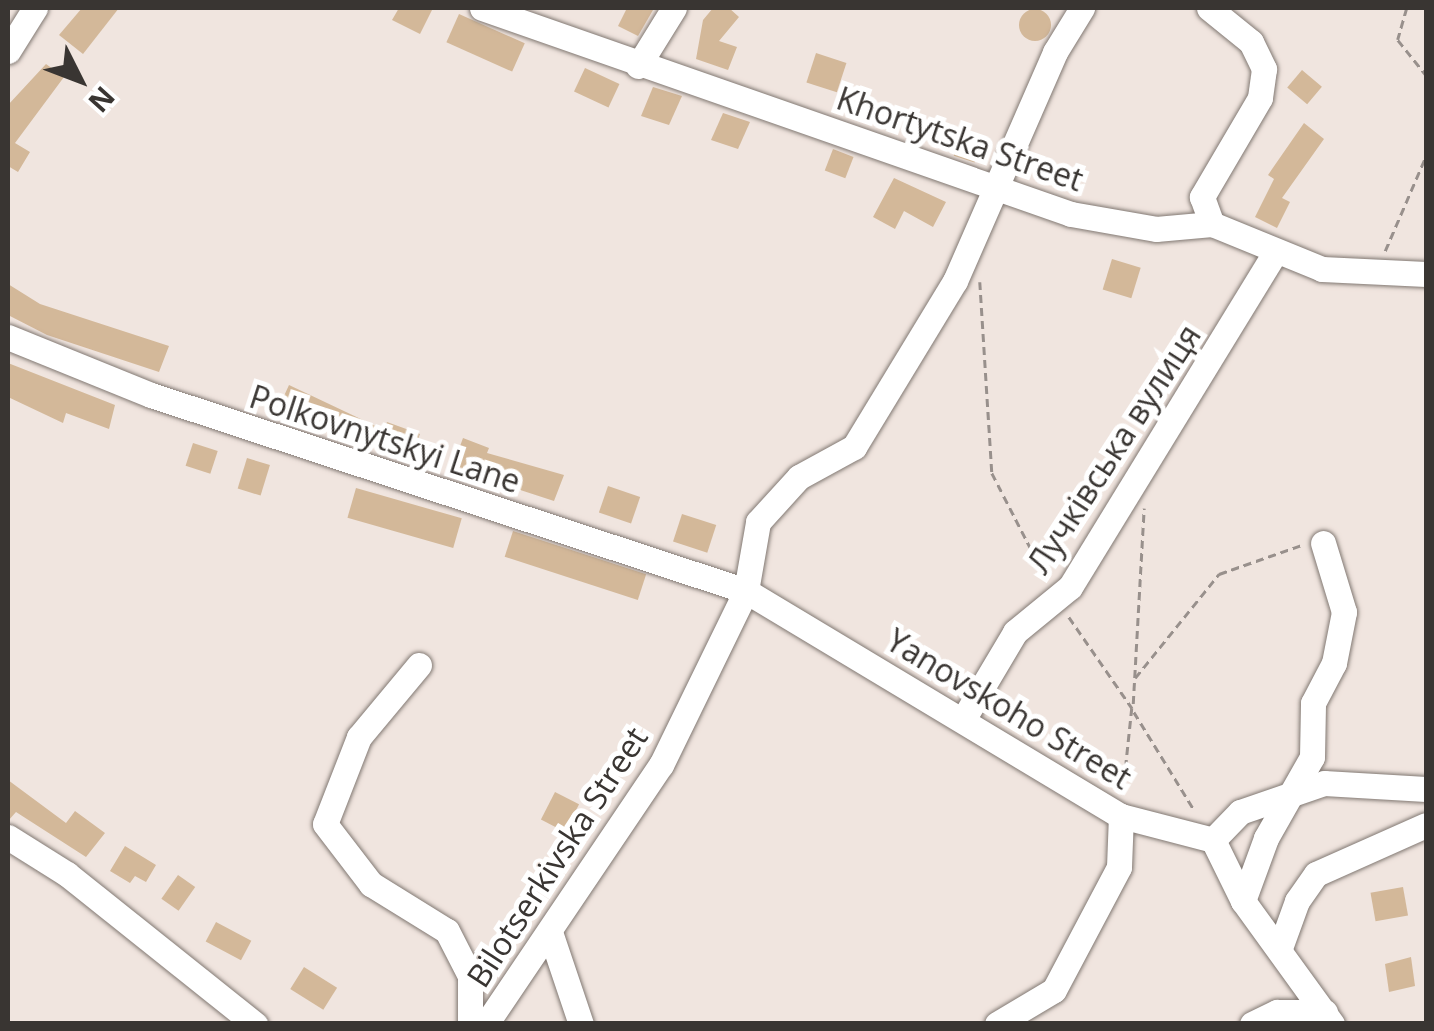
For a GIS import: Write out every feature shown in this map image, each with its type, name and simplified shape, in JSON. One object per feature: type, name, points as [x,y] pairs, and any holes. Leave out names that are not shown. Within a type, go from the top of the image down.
[{"type":"street","points":[[8,51],[35,8]]},
{"type":"street","name":"Khortytska Street","points":[[482,8],[638,66],[711,85],[1071,214],[1156,229],[1212,224]]},
{"type":"street","points":[[638,66],[674,8]]},
{"type":"street","name":"Bilotserkivska Street","points":[[486,1024],[662,765],[746,591],[758,522],[799,477],[854,447],[955,281],[1000,187],[1055,52],[1082,8]]},
{"type":"street","points":[[1210,8],[1251,42],[1264,70],[1260,98],[1202,197],[1212,224],[1274,254],[1322,270],[1426,274]]},
{"type":"street","name":"Лучківська вулиця","points":[[964,718],[1014,632],[1056,598],[1089,557],[1274,254]]},
{"type":"street","name":"Polkovnytskyi Lane","points":[[8,337],[151,395],[746,591]]},
{"type":"street","points":[[1243,902],[1266,838],[1312,757],[1313,702],[1334,663],[1344,612],[1322,543]]},
{"type":"street","name":"Yanovskoho Street","points":[[746,591],[964,718],[1121,816],[1213,840]]},
{"type":"street","points":[[419,666],[359,736],[325,824],[372,884],[447,931],[470,976],[470,1024]]},
{"type":"street","points":[[1328,1018],[1243,902],[1213,840],[1240,812],[1324,783],[1426,790]]},
{"type":"street","points":[[997,1024],[1054,990],[1119,867],[1121,816]]},
{"type":"street","points":[[1280,948],[1297,901],[1316,874],[1426,825]]},
{"type":"street","points":[[8,837],[67,874],[255,1024]]},
{"type":"street","points":[[550,932],[581,1024]]},
{"type":"street","points":[[1252,1024],[1277,1012],[1328,1018]]},
{"type":"path","points":[[1406,8],[1398,40],[1426,71]]},
{"type":"path","points":[[1376,272],[1426,156]]},
{"type":"path","points":[[979,275],[992,473],[1056,598],[1132,708],[1213,840]]},
{"type":"path","points":[[1121,816],[1132,708],[1144,505]]},
{"type":"path","points":[[1134,679],[1219,574],[1285,547],[1322,543]]},
{"type":"building","points":[[82,8],[119,8],[83,54],[59,35]]},
{"type":"building","points":[[399,8],[433,8],[420,34],[392,20]]},
{"type":"building","points":[[627,8],[653,10],[638,36],[618,26]]},
{"type":"building","points":[[713,8],[729,8],[739,17],[719,41],[737,47],[728,70],[696,59],[703,20]]},
{"type":"building","points":[[1035,9],[1047,13],[1051,25],[1047,37],[1035,41],[1023,37],[1019,25],[1023,13]]},
{"type":"building","points":[[459,14],[525,43],[512,72],[446,42]]},
{"type":"building","points":[[816,53],[846,63],[837,92],[806,82]]},
{"type":"building","points":[[46,64],[64,77],[15,143],[30,152],[18,172],[8,166],[8,105]]},
{"type":"building","points":[[585,68],[619,84],[608,108],[574,92]]},
{"type":"building","points":[[1302,70],[1322,87],[1307,104],[1287,88]]},
{"type":"building","points":[[653,87],[682,96],[669,125],[641,116]]},
{"type":"building","points":[[723,113],[750,122],[738,149],[711,140]]},
{"type":"building","points":[[1304,123],[1324,139],[1282,198],[1290,202],[1277,228],[1255,217],[1274,179],[1268,175]]},
{"type":"building","points":[[962,130],[983,137],[975,162],[954,156]]},
{"type":"building","points":[[833,149],[854,157],[845,178],[825,170]]},
{"type":"building","points":[[894,178],[946,202],[933,227],[904,211],[895,229],[873,217]]},
{"type":"building","points":[[1112,259],[1141,268],[1131,298],[1103,290]]},
{"type":"building","points":[[8,284],[40,304],[169,346],[159,372],[47,335],[8,315]]},
{"type":"building","points":[[8,363],[115,405],[109,429],[66,413],[63,423],[8,397]]},
{"type":"building","points":[[289,385],[384,430],[387,422],[420,434],[410,460],[278,409]]},
{"type":"building","points":[[463,438],[489,448],[487,453],[564,475],[554,501],[452,468]]},
{"type":"building","points":[[193,443],[218,451],[210,474],[186,466]]},
{"type":"building","points":[[247,458],[270,465],[261,496],[238,489]]},
{"type":"building","points":[[608,486],[640,497],[631,524],[599,512]]},
{"type":"building","points":[[356,488],[462,518],[453,548],[347,518]]},
{"type":"building","points":[[682,514],[716,525],[707,553],[673,542]]},
{"type":"building","points":[[513,531],[646,574],[638,600],[505,557]]},
{"type":"building","points":[[8,780],[66,823],[75,811],[105,833],[86,857],[16,812],[8,821]]},
{"type":"building","points":[[555,792],[579,804],[565,832],[541,820]]},
{"type":"building","points":[[125,846],[156,865],[146,882],[135,876],[130,883],[110,871]]},
{"type":"building","points":[[178,875],[195,887],[179,911],[161,899]]},
{"type":"building","points":[[1403,887],[1408,916],[1376,921],[1371,893]]},
{"type":"building","points":[[216,922],[251,941],[241,960],[206,941]]},
{"type":"building","points":[[1411,957],[1415,986],[1389,992],[1385,964]]},
{"type":"building","points":[[304,967],[337,988],[323,1010],[290,989]]}]
